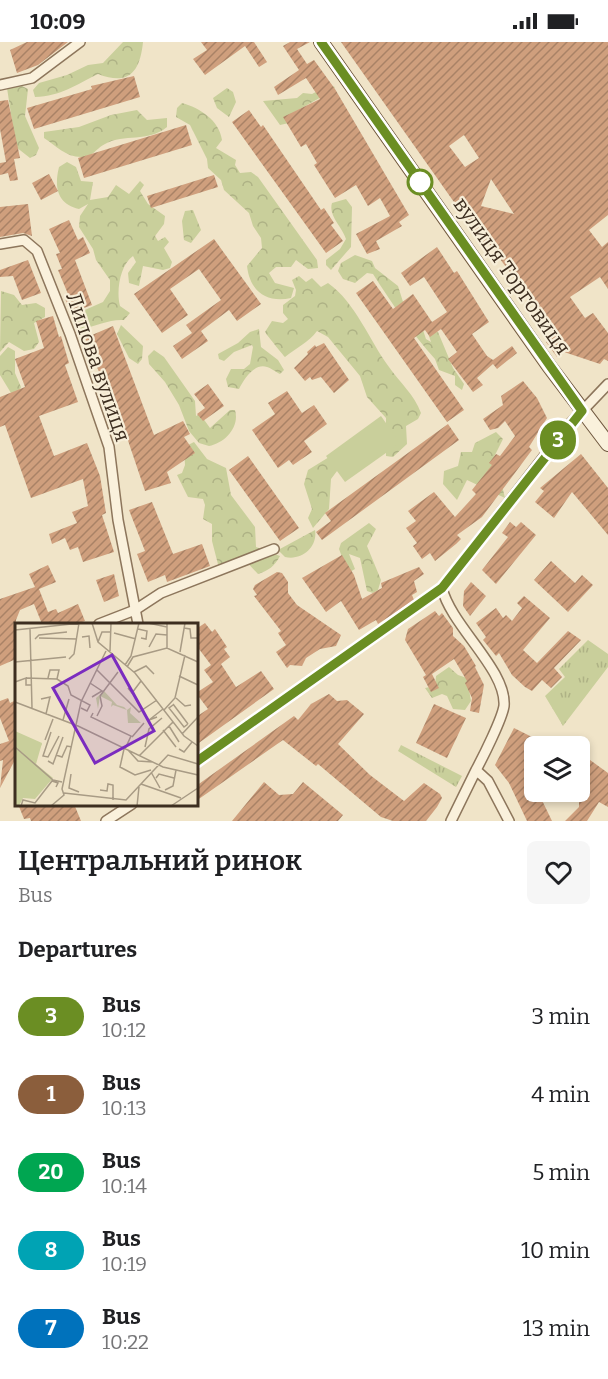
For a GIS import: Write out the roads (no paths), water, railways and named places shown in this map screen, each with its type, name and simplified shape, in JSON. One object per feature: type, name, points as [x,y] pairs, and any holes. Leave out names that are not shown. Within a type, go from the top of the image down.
[{"type":"main road","name":"вулиця Торговиця","points":[[321,42],[582,411],[608,444]]},
{"type":"street","points":[[0,85],[32,78],[80,42]]},
{"type":"street","name":"Липова вулиця","points":[[0,244],[24,240],[37,251],[72,338],[109,447],[118,520],[138,623]]},
{"type":"street","points":[[198,761],[442,588],[582,411],[608,384]]},
{"type":"street","points":[[102,623],[135,610],[161,593],[274,549]]},
{"type":"street","points":[[442,588],[469,640],[486,659],[500,688],[504,706],[451,821]]},
{"type":"street","points":[[476,770],[488,781],[509,821]]},
{"type":"street","points":[[106,821],[129,806]]}]
